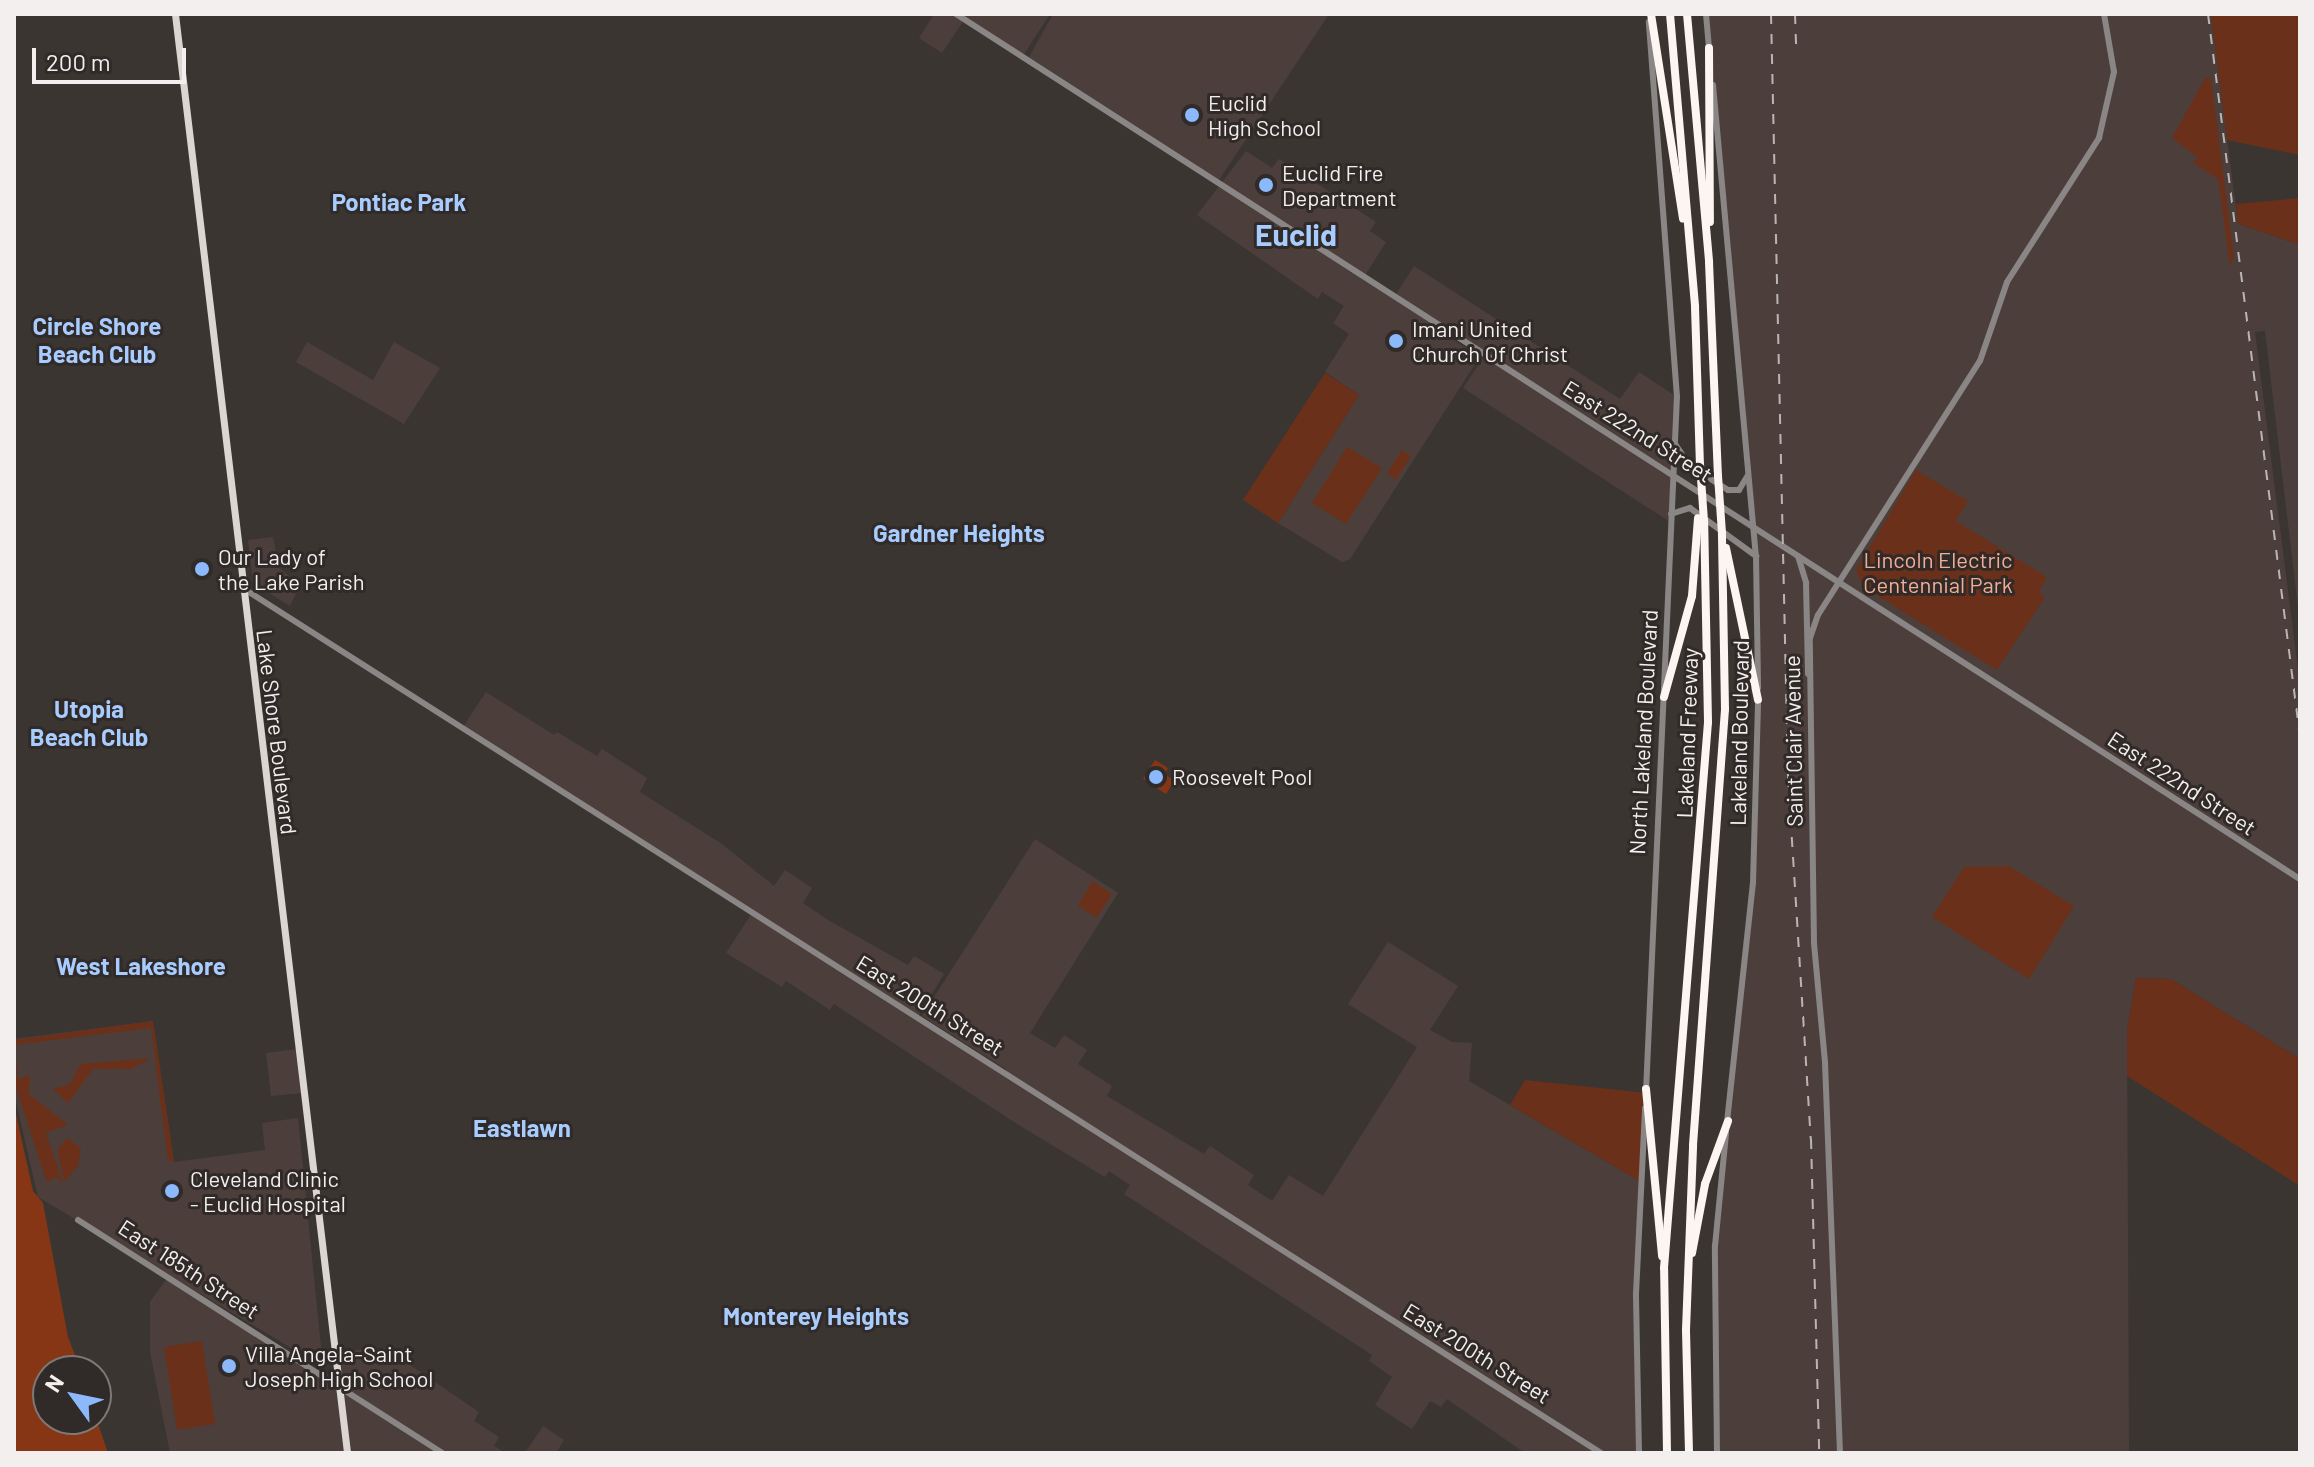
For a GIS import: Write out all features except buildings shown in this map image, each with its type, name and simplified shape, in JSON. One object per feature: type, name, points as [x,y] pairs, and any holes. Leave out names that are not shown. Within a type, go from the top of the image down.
[{"type":"highway","points":[[1650,14],[1690,256]]},
{"type":"highway","points":[[1664,697],[1692,596],[1701,519],[1690,256],[1670,14]]},
{"type":"highway","name":"Lakeland Freeway","points":[[1687,14],[1709,262],[1722,533],[1725,709],[1694,1129],[1686,1330],[1689,1453]]},
{"type":"highway","points":[[1709,48],[1709,262]]},
{"type":"highway","name":"Lakeland Freeway","points":[[1667,1453],[1664,1268],[1708,722],[1701,519]]},
{"type":"highway","points":[[1722,533],[1758,700]]},
{"type":"highway","points":[[1646,1089],[1664,1268]]},
{"type":"highway","points":[[1686,1330],[1705,1184],[1728,1121]]},
{"type":"main road","name":"Lake Shore Boulevard","points":[[175,14],[240,587],[347,1453]]},
{"type":"street","name":"East 222nd Street","points":[[956,14],[2300,879]]},
{"type":"street","name":"North Lakeland Boulevard","points":[[1638,1453],[1636,1294],[1675,444],[1675,344],[1650,14]]},
{"type":"street","name":"Lakeland Boulevard","points":[[1706,14],[1754,526],[1758,700],[1753,883],[1715,1246],[1717,1453]]},
{"type":"street","name":"Saint Clair Avenue","points":[[1840,1453],[1825,1062],[1814,943],[1809,677],[1812,628],[1980,361],[2007,282],[2099,138],[2114,72],[2104,14]]},
{"type":"street","points":[[1675,444],[1690,466],[1728,490],[1739,490],[1749,473]]},
{"type":"street","points":[[1671,514],[1690,508],[1756,556]]},
{"type":"street","points":[[1798,556],[1806,583],[1803,665],[1809,677]]},
{"type":"street","name":"East 200th Street","points":[[240,587],[1601,1453]]},
{"type":"street","name":"East 185th Street","points":[[78,1220],[442,1453]]},
{"type":"shaded area","points":[[934,14],[1050,14],[1022,57],[964,20],[942,53],[919,38]]},
{"type":"shaded area","name":"Euclid High School","points":[[1053,14],[1329,14],[1219,180],[1029,57]]},
{"type":"shaded area","points":[[1706,14],[2211,14],[2238,224],[2300,245],[2300,624],[2265,331],[2255,332],[2300,685],[2300,1059],[2171,979],[2136,978],[2127,1031],[2129,1453],[1717,1453],[1715,1247],[1753,883],[1758,605]]},
{"type":"shaded area","points":[[1246,151],[1272,168],[1279,159],[1376,222],[1370,231],[1386,242],[1364,277],[1395,296],[1414,266],[1620,399],[1639,372],[1677,397],[1670,522],[1463,388],[1485,355],[1446,330],[1444,334],[1478,356],[1477,361],[1350,559],[1342,562],[1278,523],[1359,395],[1325,372],[1349,334],[1333,323],[1344,306],[1322,292],[1318,299],[1197,215]]},
{"type":"shaded area","points":[[307,342],[373,380],[394,342],[440,368],[404,424],[296,362]]},
{"type":"shaded area","points":[[273,537],[279,568],[300,585],[290,606],[253,583],[248,540]]},
{"type":"shaded area","points":[[486,692],[554,735],[557,732],[597,756],[602,749],[647,778],[640,792],[722,844],[774,886],[785,870],[812,888],[803,903],[828,920],[908,965],[914,956],[944,974],[917,1018],[1004,1073],[1006,1069],[922,1016],[1035,839],[1118,893],[1030,1033],[1055,1048],[1064,1035],[1087,1050],[1078,1064],[1112,1086],[1107,1096],[1204,1154],[1210,1146],[1254,1175],[1248,1185],[1272,1201],[1289,1175],[1323,1196],[1417,1047],[1348,1004],[1388,942],[1458,986],[1430,1030],[1452,1042],[1472,1043],[1469,1081],[1641,1182],[1636,1294],[1639,1453],[1525,1453],[1447,1399],[1441,1407],[1430,1401],[1412,1429],[1375,1405],[1392,1377],[1369,1361],[1372,1355],[1124,1194],[1130,1185],[1109,1171],[1105,1177],[1017,1124],[834,1004],[830,1010],[786,981],[782,987],[726,953],[752,913],[463,727]]},
{"type":"shaded area","name":"Roosevelt Pool","points":[[1155,760],[1168,768],[1165,774],[1174,781],[1166,794],[1143,779]]},
{"type":"shaded area","name":"Cleveland Clinic - Euclid Hospital","points":[[153,1021],[174,1162],[265,1150],[262,1123],[298,1118],[323,1367],[38,1197],[14,1093],[14,1039]]},
{"type":"shaded area","points":[[297,1049],[303,1093],[271,1096],[266,1053]]},
{"type":"shaded area","points":[[14,1105],[33,1191],[43,1203],[68,1337],[75,1355],[32,1355],[32,1435],[102,1435],[108,1453],[14,1453]]},
{"type":"shaded area","name":"Villa Angela-Saint Joseph High School","points":[[168,1277],[338,1386],[336,1352],[385,1348],[479,1412],[474,1421],[499,1437],[494,1446],[505,1453],[170,1453],[150,1352],[150,1302]]},
{"type":"shaded area","points":[[543,1426],[564,1440],[556,1453],[525,1453]]},
{"type":"green space","points":[[2211,14],[2300,14],[2300,155],[2227,140]]},
{"type":"green space","points":[[2205,78],[2211,78],[2234,257],[2230,266],[2218,179],[2193,163],[2197,157],[2172,138]]},
{"type":"green space","points":[[2300,198],[2300,245],[2238,224],[2236,204]]},
{"type":"green space","points":[[1325,373],[1359,395],[1278,523],[1243,500]]},
{"type":"green space","points":[[1347,447],[1382,468],[1346,524],[1312,503]]},
{"type":"green space","points":[[1402,450],[1411,456],[1396,480],[1387,473]]},
{"type":"green space","name":"Lincoln Electric Centennial Park","points":[[1916,470],[1968,501],[1956,521],[2047,577],[2039,592],[2045,597],[1997,670],[1863,587],[1856,570]]},
{"type":"green space","points":[[2009,866],[2074,906],[2029,979],[1932,917],[1964,867]]},
{"type":"green space","points":[[1092,881],[1112,894],[1097,918],[1078,906]]},
{"type":"green space","points":[[2136,978],[2171,979],[2300,1059],[2300,1186],[2127,1076],[2127,1031]]},
{"type":"green space","points":[[153,1021],[174,1162],[168,1160],[151,1028],[14,1045],[14,1040]]},
{"type":"green space","points":[[14,1045],[18,1079],[30,1075],[29,1094],[68,1125],[46,1133],[63,1183],[55,1177],[47,1183],[14,1082]]},
{"type":"green space","points":[[151,1058],[131,1069],[93,1069],[68,1103],[53,1089],[70,1084],[80,1064]]},
{"type":"green space","points":[[1525,1080],[1646,1093],[1641,1182],[1510,1105]]},
{"type":"green space","points":[[67,1138],[81,1148],[78,1166],[64,1182],[57,1150]]},
{"type":"green space","points":[[202,1341],[215,1424],[177,1430],[164,1347]]},
{"type":"railway","points":[[1771,14],[1788,777],[1811,1139],[1819,1453]]},
{"type":"railway","points":[[1795,14],[1796,49]]},
{"type":"railway","points":[[2208,14],[2300,737]]},
{"type":"place","name":"Euclid High School","points":[[1192,115]]},
{"type":"place","name":"Euclid Fire Department","points":[[1266,185]]},
{"type":"place","name":"Imani United Church Of Christ","points":[[1396,341]]},
{"type":"place","name":"Our Lady of the Lake Parish","points":[[202,569]]},
{"type":"place","name":"Roosevelt Pool","points":[[1156,777]]},
{"type":"place","name":"Cleveland Clinic - Euclid Hospital","points":[[172,1191]]},
{"type":"place","name":"Villa Angela-Saint Joseph High School","points":[[229,1366]]},
{"type":"district","name":"Pontiac Park","points":[[399,202]]},
{"type":"district","name":"Euclid","points":[[1296,234]]},
{"type":"district","name":"Circle Shore Beach Club","points":[[97,340]]},
{"type":"district","name":"Gardner Heights","points":[[959,533]]},
{"type":"district","name":"Utopia Beach Club","points":[[89,723]]},
{"type":"district","name":"West Lakeshore","points":[[141,966]]},
{"type":"district","name":"Eastlawn","points":[[522,1128]]},
{"type":"district","name":"Monterey Heights","points":[[816,1316]]}]
